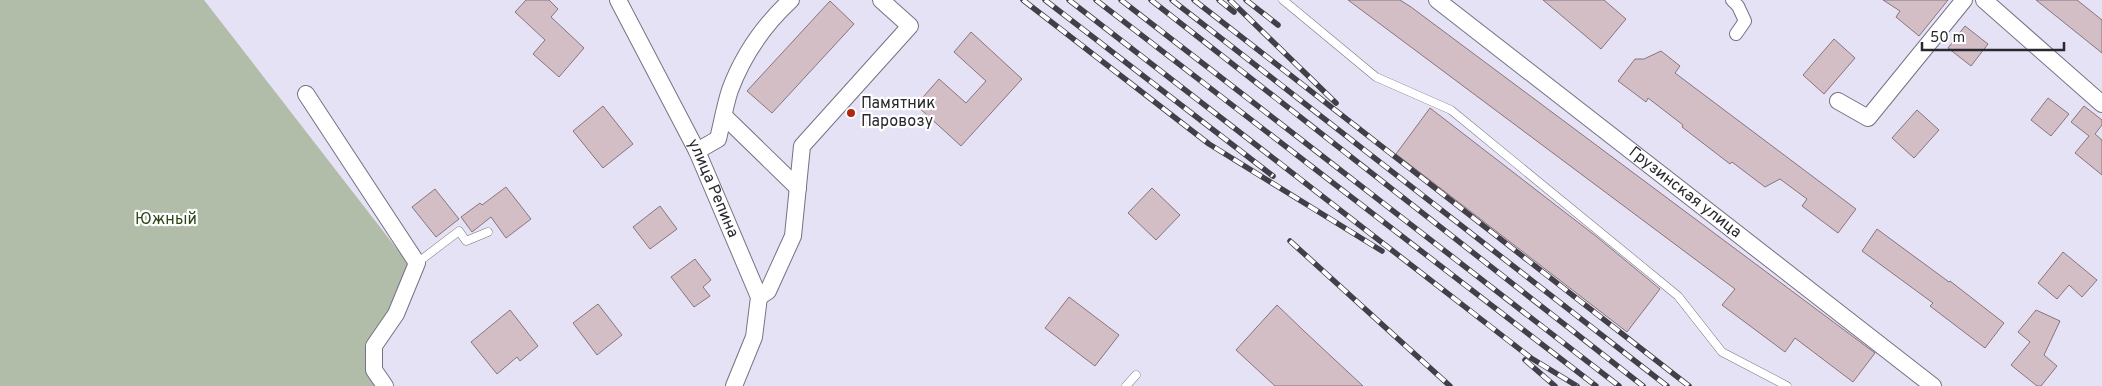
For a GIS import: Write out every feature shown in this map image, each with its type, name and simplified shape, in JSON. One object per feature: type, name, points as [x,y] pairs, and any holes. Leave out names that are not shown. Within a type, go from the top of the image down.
[{"type":"street","name":"улица Репина","points":[[618,0],[697,151],[758,297],[754,337],[734,386]]},
{"type":"street","points":[[697,151],[718,139],[730,91],[746,56],[766,26],[791,0]]},
{"type":"street","points":[[758,297],[768,291],[793,236],[802,146],[910,26],[881,0]]},
{"type":"street","name":"Грузинская улица","points":[[1436,0],[1933,386]]},
{"type":"street","points":[[1732,0],[1738,6],[1745,21],[1736,34]]},
{"type":"street","points":[[1838,101],[1868,118],[1964,0]]},
{"type":"street","points":[[1984,0],[2102,104]]},
{"type":"street","points":[[306,94],[417,263],[396,314],[374,346],[374,370],[385,386]]},
{"type":"street","points":[[724,116],[798,188]]},
{"type":"lane","points":[[1283,0],[1376,77],[1451,110],[1678,296],[1722,352],[1787,386]]},
{"type":"lane","points":[[417,263],[459,232],[466,241],[488,232]]},
{"type":"lane","points":[[1126,386],[1136,375]]},
{"type":"green space","name":"Южный","points":[[0,0],[204,0],[414,271],[374,346],[385,386],[0,386]]},
{"type":"building","points":[[526,0],[549,0],[558,9],[551,17],[584,48],[559,77],[533,54],[545,40],[515,12]]},
{"type":"building","points":[[1348,0],[1400,0],[1411,7],[1875,353],[1853,382],[1795,338],[1785,352],[1722,305],[1735,289]]},
{"type":"building","points":[[1543,0],[1604,0],[1626,19],[1601,49]]},
{"type":"building","points":[[1883,0],[1948,0],[1919,36],[1896,17],[1900,11]]},
{"type":"building","points":[[2036,0],[2077,0],[2102,20],[2102,53]]},
{"type":"building","points":[[830,1],[854,24],[772,113],[747,91]]},
{"type":"building","points":[[1965,26],[1988,44],[1971,66],[1948,48]]},
{"type":"building","points":[[971,32],[1022,79],[961,146],[916,105],[939,79],[966,103],[986,81],[954,52]]},
{"type":"building","points":[[1834,39],[1855,58],[1824,94],[1803,75]]},
{"type":"building","points":[[1661,51],[1680,66],[1675,73],[1856,209],[1838,233],[1802,206],[1807,199],[1780,179],[1765,187],[1732,162],[1730,164],[1648,98],[1646,102],[1618,81],[1635,59],[1644,59]]},
{"type":"building","points":[[2048,98],[2069,114],[2051,136],[2031,120]]},
{"type":"building","points":[[603,106],[633,144],[603,168],[573,131]]},
{"type":"building","points":[[2084,106],[2102,120],[2102,125],[2095,134],[2102,140],[2102,175],[2075,153],[2089,136],[2071,122]]},
{"type":"building","points":[[1430,108],[1597,237],[1660,289],[1627,332],[1396,154]]},
{"type":"building","points":[[1917,110],[1939,130],[1914,158],[1892,138]]},
{"type":"building","points":[[506,187],[531,219],[506,238],[491,217],[472,232],[461,217],[480,203],[482,205]]},
{"type":"building","points":[[1152,188],[1180,215],[1156,240],[1128,213]]},
{"type":"building","points":[[435,189],[459,219],[436,237],[412,207]]},
{"type":"building","points":[[660,206],[677,229],[650,249],[633,227]]},
{"type":"building","points":[[1877,229],[1950,281],[2004,323],[1985,348],[1930,306],[1933,303],[1862,251]]},
{"type":"building","points":[[2063,252],[2097,280],[2082,297],[2069,285],[2057,299],[2038,283]]},
{"type":"building","points":[[695,259],[711,280],[703,287],[710,296],[694,307],[671,277]]},
{"type":"building","points":[[1069,297],[1119,335],[1095,366],[1045,328]]},
{"type":"building","points":[[598,304],[622,335],[597,355],[573,323]]},
{"type":"building","points":[[1277,305],[1363,386],[1275,386],[1236,350]]},
{"type":"building","points":[[510,310],[538,346],[520,361],[517,357],[497,374],[471,342]]},
{"type":"building","points":[[2036,310],[2060,321],[2044,355],[2057,366],[2041,386],[2037,386],[2011,365],[2030,342],[2018,332]]},
{"type":"railway","points":[[1023,0],[1209,144],[1382,251]]},
{"type":"railway","points":[[1045,0],[1273,176]]},
{"type":"railway","points":[[1069,0],[1531,358],[1577,386]]},
{"type":"railway","points":[[1096,0],[1596,386]]},
{"type":"railway","points":[[1121,0],[1619,386]]},
{"type":"railway","points":[[1151,0],[1643,386]]},
{"type":"railway","points":[[1172,0],[1667,386]]},
{"type":"railway","points":[[1194,0],[1689,386]]},
{"type":"railway","points":[[1219,0],[1234,12]]},
{"type":"railway","points":[[1230,0],[1336,103]]},
{"type":"railway","points":[[1246,0],[1278,25]]},
{"type":"railway","points":[[1290,241],[1450,386]]},
{"type":"railway","points":[[1525,360],[1555,386]]},
{"type":"place","name":"Памятник Паровозу","points":[[851,113]]}]
